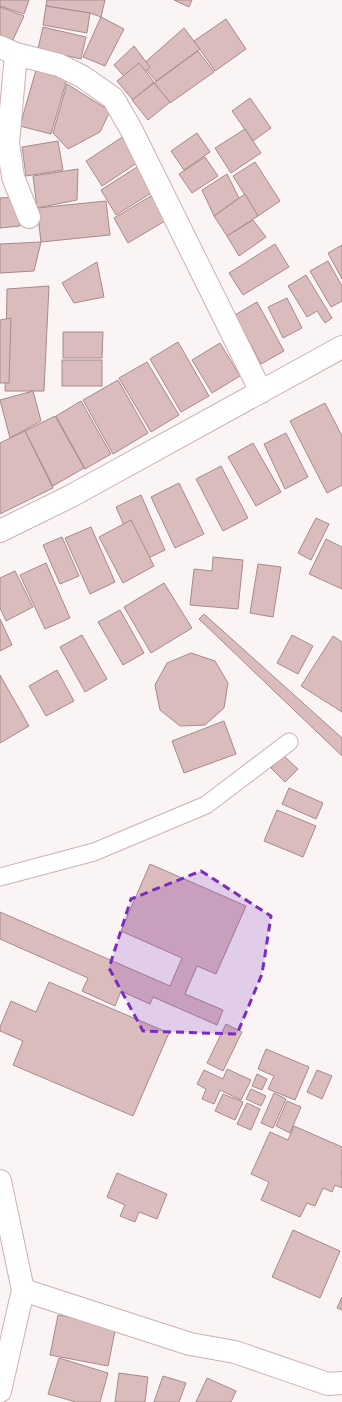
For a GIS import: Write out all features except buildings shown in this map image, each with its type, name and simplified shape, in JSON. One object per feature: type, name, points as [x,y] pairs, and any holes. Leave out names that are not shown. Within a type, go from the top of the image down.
[{"type":"street","points":[[28,217],[13,177],[8,143],[8,51],[59,65],[83,76],[112,98],[131,129],[261,392]]},
{"type":"street","points":[[0,532],[71,496],[342,348]]},
{"type":"street","points":[[0,1181],[23,1290],[0,1391]]},
{"type":"street","points":[[23,1290],[190,1344],[235,1352],[328,1384],[342,1383]]},
{"type":"lane","points":[[0,877],[94,852],[206,805],[288,742]]},
{"type":"highlighted area","points":[[201,871],[271,916],[262,974],[237,1034],[143,1031],[109,968],[131,899]]}]
